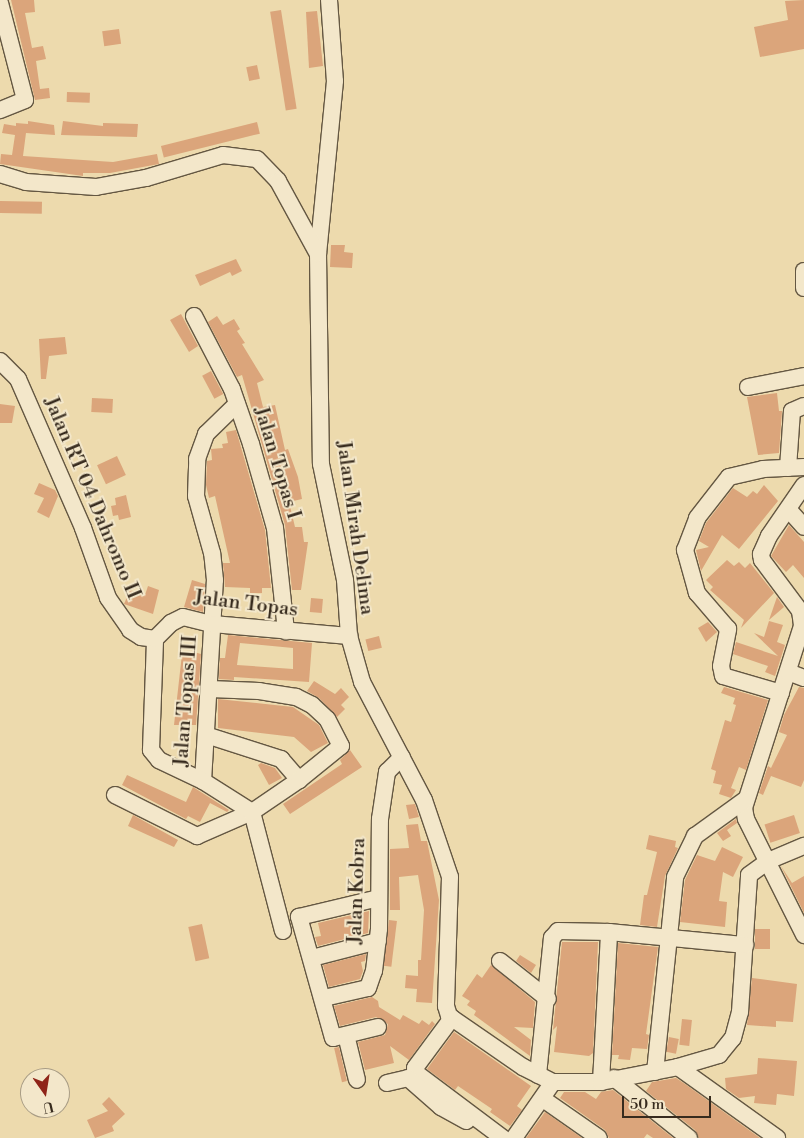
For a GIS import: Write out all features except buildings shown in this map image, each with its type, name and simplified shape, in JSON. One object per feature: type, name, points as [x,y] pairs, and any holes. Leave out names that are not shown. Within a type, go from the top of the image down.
[{"type":"street","name":"Jalan Mirah Delima","points":[[328,0],[335,81],[318,254],[321,464],[345,580],[349,636],[362,682],[424,800],[450,877],[450,1015]]},
{"type":"street","points":[[0,2],[25,100],[0,110]]},
{"type":"street","points":[[0,174],[26,182],[96,187],[146,178],[223,155],[257,159],[278,181],[318,254]]},
{"type":"street","points":[[804,271],[804,288]]},
{"type":"street","name":"Jalan Topas I","points":[[194,316],[237,404],[276,528],[286,631]]},
{"type":"street","name":"Jalan RT 04 Dahromo II","points":[[0,361],[18,379],[83,528],[108,598],[130,630],[154,644]]},
{"type":"street","points":[[748,387],[804,376]]},
{"type":"street","name":"Jalan Topas III","points":[[203,781],[210,689],[214,567],[197,503],[197,459],[206,434],[237,404]]},
{"type":"street","points":[[781,693],[723,676],[721,666],[728,629],[698,593],[684,555],[697,518],[720,485],[740,472],[796,467],[792,411],[804,406]]},
{"type":"street","points":[[804,485],[769,536],[761,554],[762,560],[801,618],[801,632],[745,800],[746,819],[804,935]]},
{"type":"street","points":[[788,509],[804,527]]},
{"type":"street","name":"Jalan Topas","points":[[154,644],[171,623],[184,617],[212,624],[349,636]]},
{"type":"street","points":[[154,644],[151,750],[159,760],[203,781],[252,812],[283,931]]},
{"type":"street","points":[[788,672],[804,678]]},
{"type":"street","points":[[115,795],[197,836],[252,812],[300,780],[341,746],[327,719],[312,704],[281,693],[210,689]]},
{"type":"street","points":[[206,735],[282,758],[300,780]]},
{"type":"street","name":"Jalan Kobra","points":[[324,998],[368,988],[374,971],[378,941],[380,819],[387,772],[402,756]]},
{"type":"street","points":[[655,1072],[675,877],[690,844],[745,800]]},
{"type":"street","points":[[503,1138],[416,1072],[415,1068],[450,1015],[546,1079],[608,1080],[678,1067],[719,1055],[733,1038],[740,1012],[747,881],[753,870],[768,861],[804,846]]},
{"type":"street","points":[[378,1027],[333,1038],[324,998],[299,918],[379,898]]},
{"type":"street","points":[[514,1138],[543,1099],[546,1079],[548,999],[554,934],[609,932],[745,945]]},
{"type":"street","points":[[608,1080],[609,932]]},
{"type":"street","points":[[312,958],[378,941]]},
{"type":"street","points":[[500,961],[548,999]]},
{"type":"street","points":[[346,1034],[357,1080]]},
{"type":"street","points":[[678,1067],[777,1138]]},
{"type":"street","points":[[386,1082],[408,1078],[441,1107],[491,1138]]},
{"type":"street","points":[[608,1080],[689,1138]]},
{"type":"street","points":[[543,1099],[599,1138]]}]
